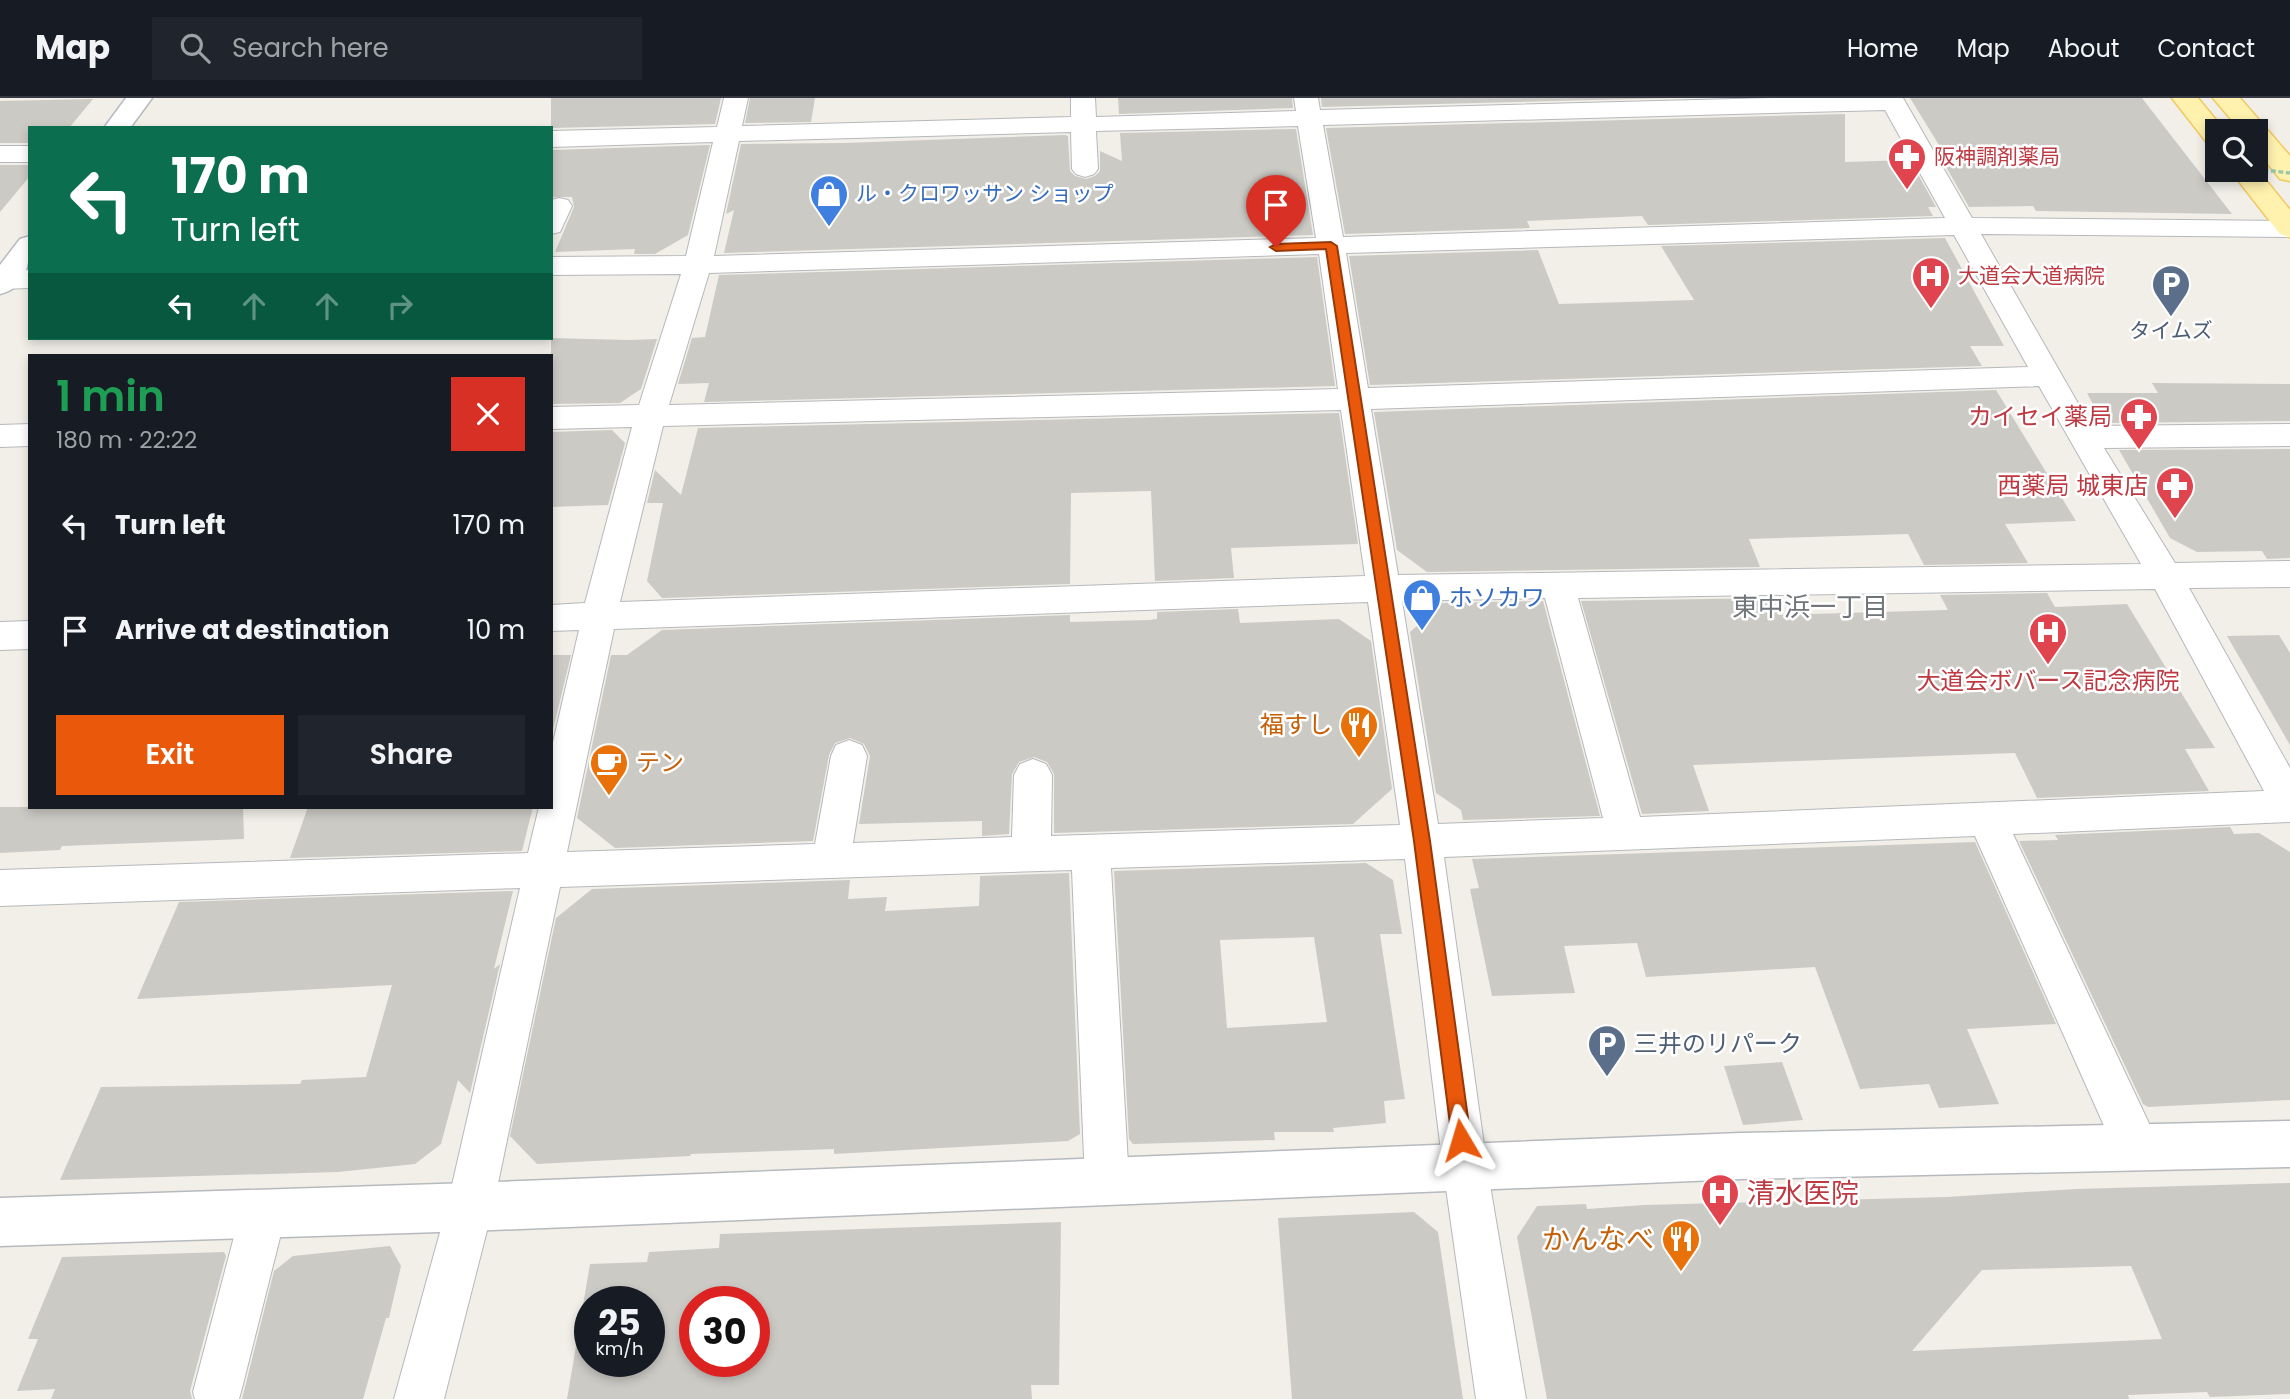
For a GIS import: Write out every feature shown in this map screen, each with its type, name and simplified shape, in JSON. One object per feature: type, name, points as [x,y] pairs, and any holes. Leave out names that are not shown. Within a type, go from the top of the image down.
[{"type":"main road","points":[[2185,98],[2205,123]]},
{"type":"main road","points":[[2226,98],[2244,119]]},
{"type":"main road","points":[[2268,146],[2288,168]]},
{"type":"main road","points":[[2253,182],[2290,229]]},
{"type":"street","points":[[118,126],[139,98]]},
{"type":"street","points":[[419,1399],[470,1207],[599,617],[651,414],[698,265],[736,98]]},
{"type":"street","points":[[1083,98],[1085,169]]},
{"type":"street","points":[[0,888],[1626,834],[1987,820],[2290,804],[2164,574],[2082,437],[1892,100],[1308,109],[1084,124],[553,139]]},
{"type":"street","points":[[1308,109],[1422,841],[1465,1167],[1501,1399]]},
{"type":"street","points":[[0,154],[28,153]]},
{"type":"street","points":[[553,266],[698,265],[1964,226],[2290,229]]},
{"type":"street","points":[[8,281],[28,248]]},
{"type":"street","points":[[553,418],[1354,399],[2048,376]]},
{"type":"street","points":[[0,436],[28,435]]},
{"type":"street","points":[[2082,437],[2290,435]]},
{"type":"street","points":[[553,618],[1384,588],[2290,574]]},
{"type":"street","points":[[1558,585],[1626,834]]},
{"type":"street","points":[[0,636],[28,635]]},
{"type":"street","points":[[831,861],[849,756]]},
{"type":"street","points":[[1031,855],[1033,775]]},
{"type":"street","points":[[1987,820],[2137,1148]]},
{"type":"street","points":[[1091,853],[1107,1181]]},
{"type":"street","points":[[0,1222],[470,1207],[1741,1156],[2290,1144]]},
{"type":"street","points":[[217,1392],[263,1214]]},
{"type":"path","points":[[2268,169],[2288,168]]},
{"type":"building","points":[[551,98],[721,98],[715,124],[551,126]]},
{"type":"building","points":[[750,98],[815,98],[811,122],[745,123]]},
{"type":"building","points":[[1118,98],[1292,98],[1293,108],[1119,114]]},
{"type":"building","points":[[1321,98],[1673,98],[1322,107]]},
{"type":"building","points":[[1910,98],[2142,98],[2232,214],[2036,211],[2033,206],[1969,207],[1941,158],[1947,158]]},
{"type":"building","points":[[93,99],[71,126],[28,126],[28,143],[0,143],[0,101]]},
{"type":"building","points":[[1845,114],[1845,162],[1910,160],[1936,207],[1928,207],[1933,216],[1648,225],[1642,216],[1527,221],[1530,228],[1345,234],[1326,128]]},
{"type":"building","points":[[1296,129],[1313,235],[724,253],[734,210],[726,214],[741,144],[1065,135],[1068,136],[1070,171],[1075,176],[1086,179],[1100,171],[1100,151],[1122,161],[1120,133]]},
{"type":"building","points":[[710,145],[688,235],[655,254],[634,254],[635,249],[555,252],[574,207],[572,197],[553,197],[553,150]]},
{"type":"building","points":[[0,165],[28,165],[28,178],[0,212]]},
{"type":"building","points":[[1945,238],[2004,346],[1970,346],[1982,366],[1370,385],[1349,256],[1538,250],[1559,304],[1694,300],[1661,246]]},
{"type":"building","points":[[1317,257],[1335,386],[704,402],[709,383],[678,384],[692,338],[705,337],[719,275]]},
{"type":"building","points":[[553,338],[657,339],[641,389],[620,403],[553,404]]},
{"type":"building","points":[[2152,383],[2290,384],[2290,421],[2103,423],[2087,393],[2158,393]]},
{"type":"building","points":[[1996,390],[2076,521],[2005,524],[2028,563],[1924,565],[1908,534],[1749,539],[1760,567],[1427,572],[1397,550],[1374,412]]},
{"type":"building","points":[[1339,413],[1358,544],[1231,548],[1234,578],[1155,581],[1151,491],[1071,493],[1070,584],[662,598],[647,581],[663,503],[647,503],[655,470],[681,495],[698,428]]},
{"type":"building","points":[[612,430],[625,443],[608,505],[553,507],[553,432]]},
{"type":"building","points":[[2290,449],[2290,558],[2267,559],[2262,551],[2197,552],[2170,538],[2119,450]]},
{"type":"building","points":[[2047,593],[2055,607],[2127,604],[2215,748],[2185,749],[2209,791],[2037,798],[2015,753],[1693,765],[1709,811],[1642,814],[1581,601],[1771,598],[1778,615],[1948,610],[1940,595]]},
{"type":"building","points":[[1543,601],[1600,816],[1463,820],[1461,810],[1436,793],[1410,632],[1442,603]]},
{"type":"building","points":[[1238,609],[1240,623],[1339,619],[1371,641],[1392,789],[1353,824],[1054,833],[1054,774],[1047,762],[1034,757],[1019,762],[1012,774],[1009,834],[982,836],[982,821],[859,824],[870,756],[864,744],[850,738],[835,743],[829,755],[813,841],[615,848],[577,818],[611,655],[627,655],[662,630],[1070,615],[1070,622],[1149,620],[1157,619],[1157,612]]},
{"type":"building","points":[[2279,635],[2290,653],[2290,745],[2227,636]]},
{"type":"building","points":[[553,655],[571,655],[553,730]]},
{"type":"building","points":[[0,807],[243,809],[244,839],[62,846],[60,850],[0,853]]},
{"type":"building","points":[[307,809],[532,809],[522,851],[290,858]]},
{"type":"building","points":[[2230,827],[2234,834],[2259,833],[2290,852],[2290,1100],[2148,1107],[2143,1104],[2019,841],[2058,840],[2055,835]]},
{"type":"building","points":[[1975,842],[2056,1024],[1967,1029],[1999,1104],[1939,1108],[1929,1084],[1860,1089],[1815,967],[1646,977],[1637,943],[1564,946],[1575,993],[1492,996],[1470,889],[1479,888],[1472,859]]},
{"type":"building","points":[[1366,863],[1393,880],[1402,934],[1380,934],[1405,1099],[1384,1101],[1386,1123],[1333,1128],[1334,1132],[1274,1132],[1275,1140],[1133,1144],[1129,1139],[1114,871]],"holes":[[[1314,937],[1327,1022],[1227,1028],[1220,940]]]},
{"type":"building","points":[[1069,873],[1080,1134],[1068,1141],[834,1154],[834,1149],[691,1154],[537,1164],[510,1136],[556,918],[592,889],[850,880],[848,899],[887,897],[885,911],[979,906],[980,876]]},
{"type":"building","points":[[513,891],[494,969],[500,964],[470,1093],[458,1080],[441,1144],[415,1164],[338,1172],[60,1180],[101,1087],[300,1084],[302,1080],[366,1077],[392,985],[137,999],[179,902]]},
{"type":"building","points":[[1782,1062],[1803,1120],[1743,1125],[1724,1066]]},
{"type":"building","points":[[2290,1183],[2290,1394],[2210,1397],[2207,1392],[2128,1395],[2129,1399],[1547,1399],[1517,1237],[1537,1206],[1586,1204],[1587,1209],[1946,1197],[2076,1189]],"holes":[[[2131,1266],[2162,1339],[1912,1351],[1982,1270]]]},
{"type":"building","points":[[1414,1212],[1438,1232],[1463,1399],[1292,1399],[1278,1218]]},
{"type":"building","points":[[1061,1222],[1059,1385],[1031,1385],[1032,1399],[567,1399],[574,1358],[574,1377],[665,1377],[665,1286],[586,1286],[590,1264],[647,1262],[649,1252],[719,1248],[720,1234]]},
{"type":"building","points":[[390,1246],[401,1266],[389,1318],[386,1318],[363,1399],[242,1399],[274,1271],[293,1256]]},
{"type":"building","points":[[224,1252],[226,1256],[190,1391],[192,1399],[51,1399],[55,1389],[17,1391],[38,1339],[28,1339],[62,1257]]},
{"type":"place","name":"阪神調剤薬局","points":[[1907,191]]},
{"type":"place","name":"ル・クロワッサン ショップ","points":[[829,228]]},
{"type":"place","name":"大道会大道病院","points":[[1931,310]]},
{"type":"place","name":"タイムズ","points":[[2171,318]]},
{"type":"place","name":"カイセイ薬局","points":[[2139,451]]},
{"type":"place","name":"西薬局 城東店","points":[[2175,520]]},
{"type":"place","name":"ホソカワ","points":[[1422,632]]},
{"type":"place","name":"大道会ボバース記念病院","points":[[2048,666]]},
{"type":"place","name":"福すし","points":[[1359,759]]},
{"type":"place","name":"テン","points":[[609,797]]},
{"type":"place","name":"三井のリパーク","points":[[1607,1078]]},
{"type":"place","name":"清水医院","points":[[1720,1227]]},
{"type":"place","name":"かんなべ","points":[[1681,1273]]},
{"type":"district","name":"東中浜一丁目","points":[[1810,607]]},
{"type":"route","points":[[1276,247],[1331,246],[1422,841],[1461,1140]]}]
